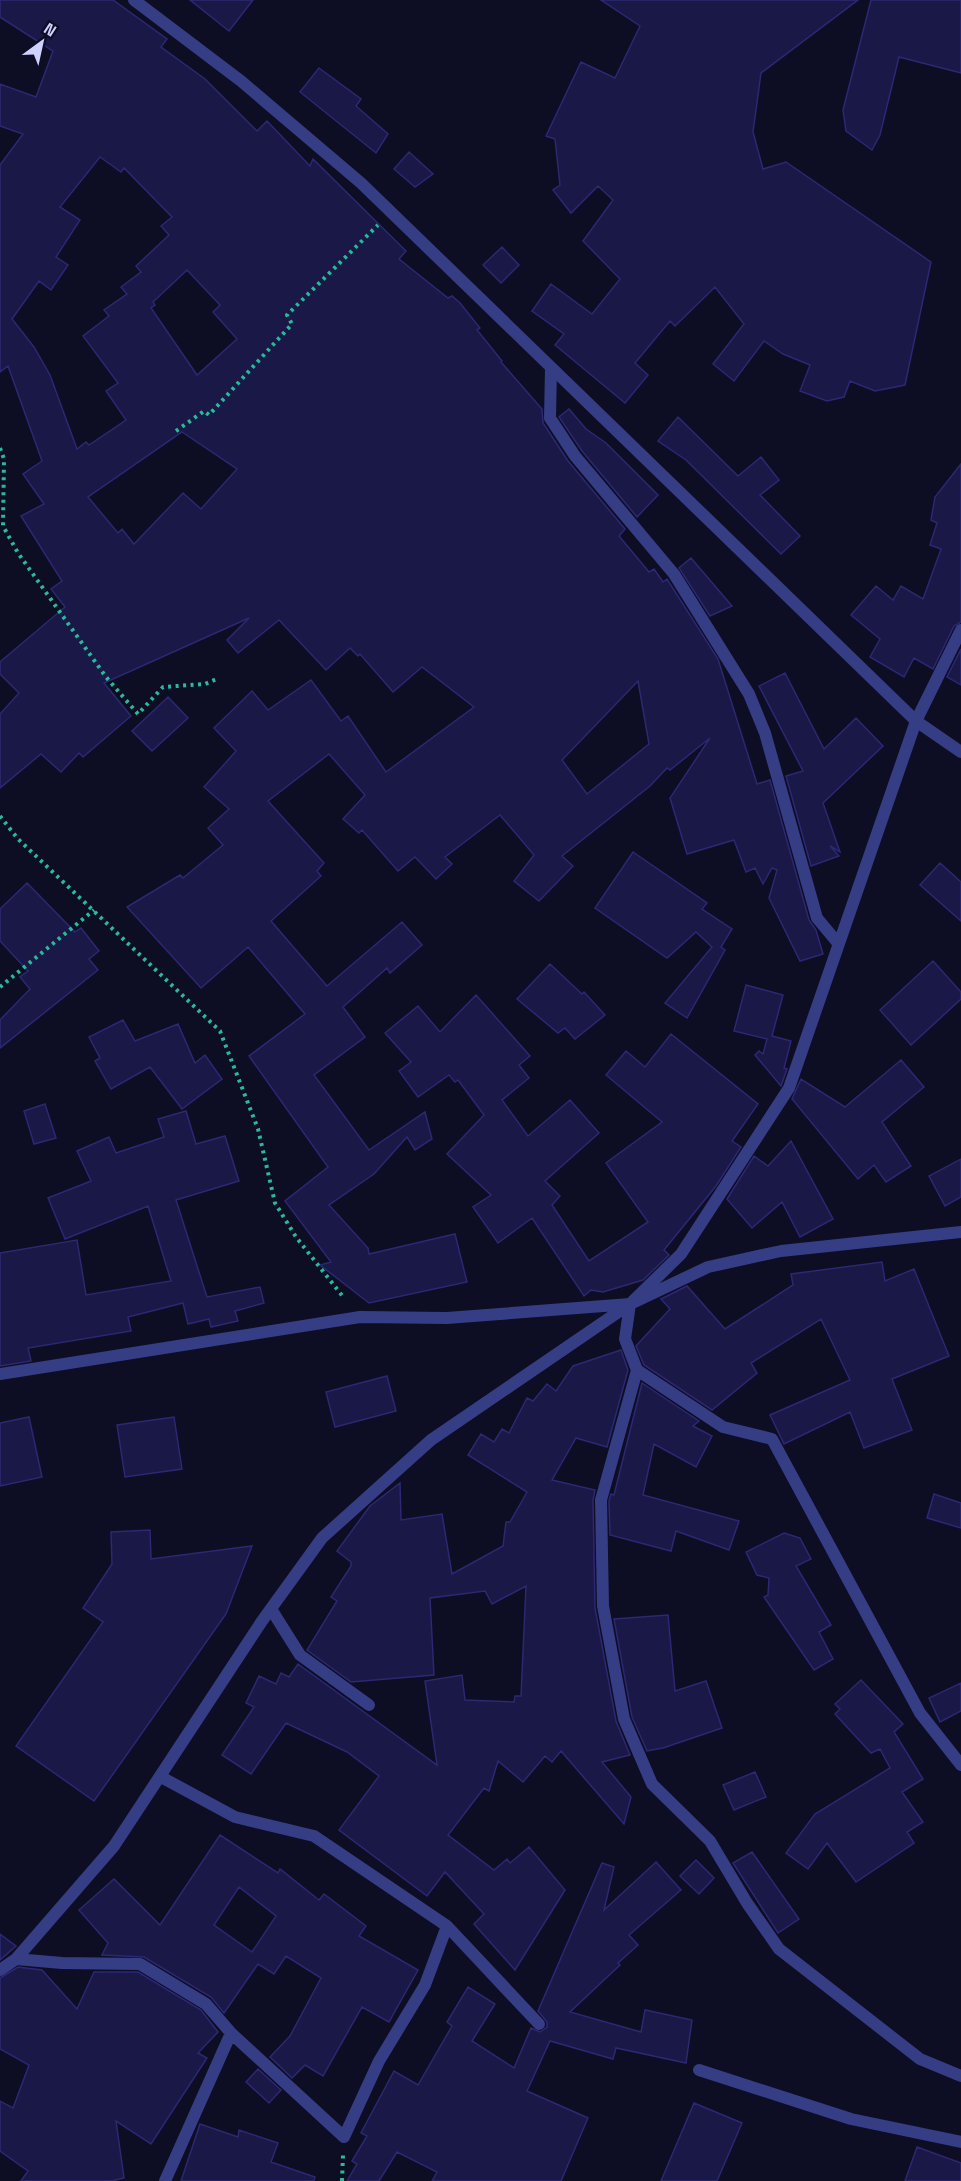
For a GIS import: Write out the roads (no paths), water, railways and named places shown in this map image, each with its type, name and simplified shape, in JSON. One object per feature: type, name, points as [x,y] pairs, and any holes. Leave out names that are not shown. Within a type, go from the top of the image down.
[{"type":"street","points":[[134,0],[241,81],[361,183],[916,721],[961,752]]},
{"type":"street","points":[[551,368],[550,418],[575,456],[674,574],[749,694],[765,733],[817,918],[837,942]]},
{"type":"street","points":[[961,630],[916,721],[837,942],[789,1088],[681,1254],[630,1304],[625,1339],[637,1370],[723,1427],[772,1439],[920,1713],[961,1765]]},
{"type":"street","points":[[0,1971],[16,1959],[114,1846],[271,1609],[322,1538],[431,1440],[630,1304],[708,1267],[781,1251],[961,1232]]},
{"type":"street","points":[[0,1374],[360,1317],[447,1318],[630,1304]]},
{"type":"street","points":[[637,1370],[601,1500],[603,1606],[624,1719],[652,1784],[710,1841],[747,1903],[779,1949],[920,2058],[961,2076]]},
{"type":"street","points":[[271,1609],[300,1655],[369,1705]]},
{"type":"street","points":[[160,1777],[235,1817],[314,1836],[447,1926],[539,2024]]},
{"type":"street","points":[[16,1959],[62,1963],[140,1964],[206,2004],[231,2033],[344,2137],[379,2061],[425,1985],[447,1926]]},
{"type":"street","points":[[165,2181],[231,2033]]},
{"type":"street","points":[[699,2070],[851,2120],[961,2142]]}]
